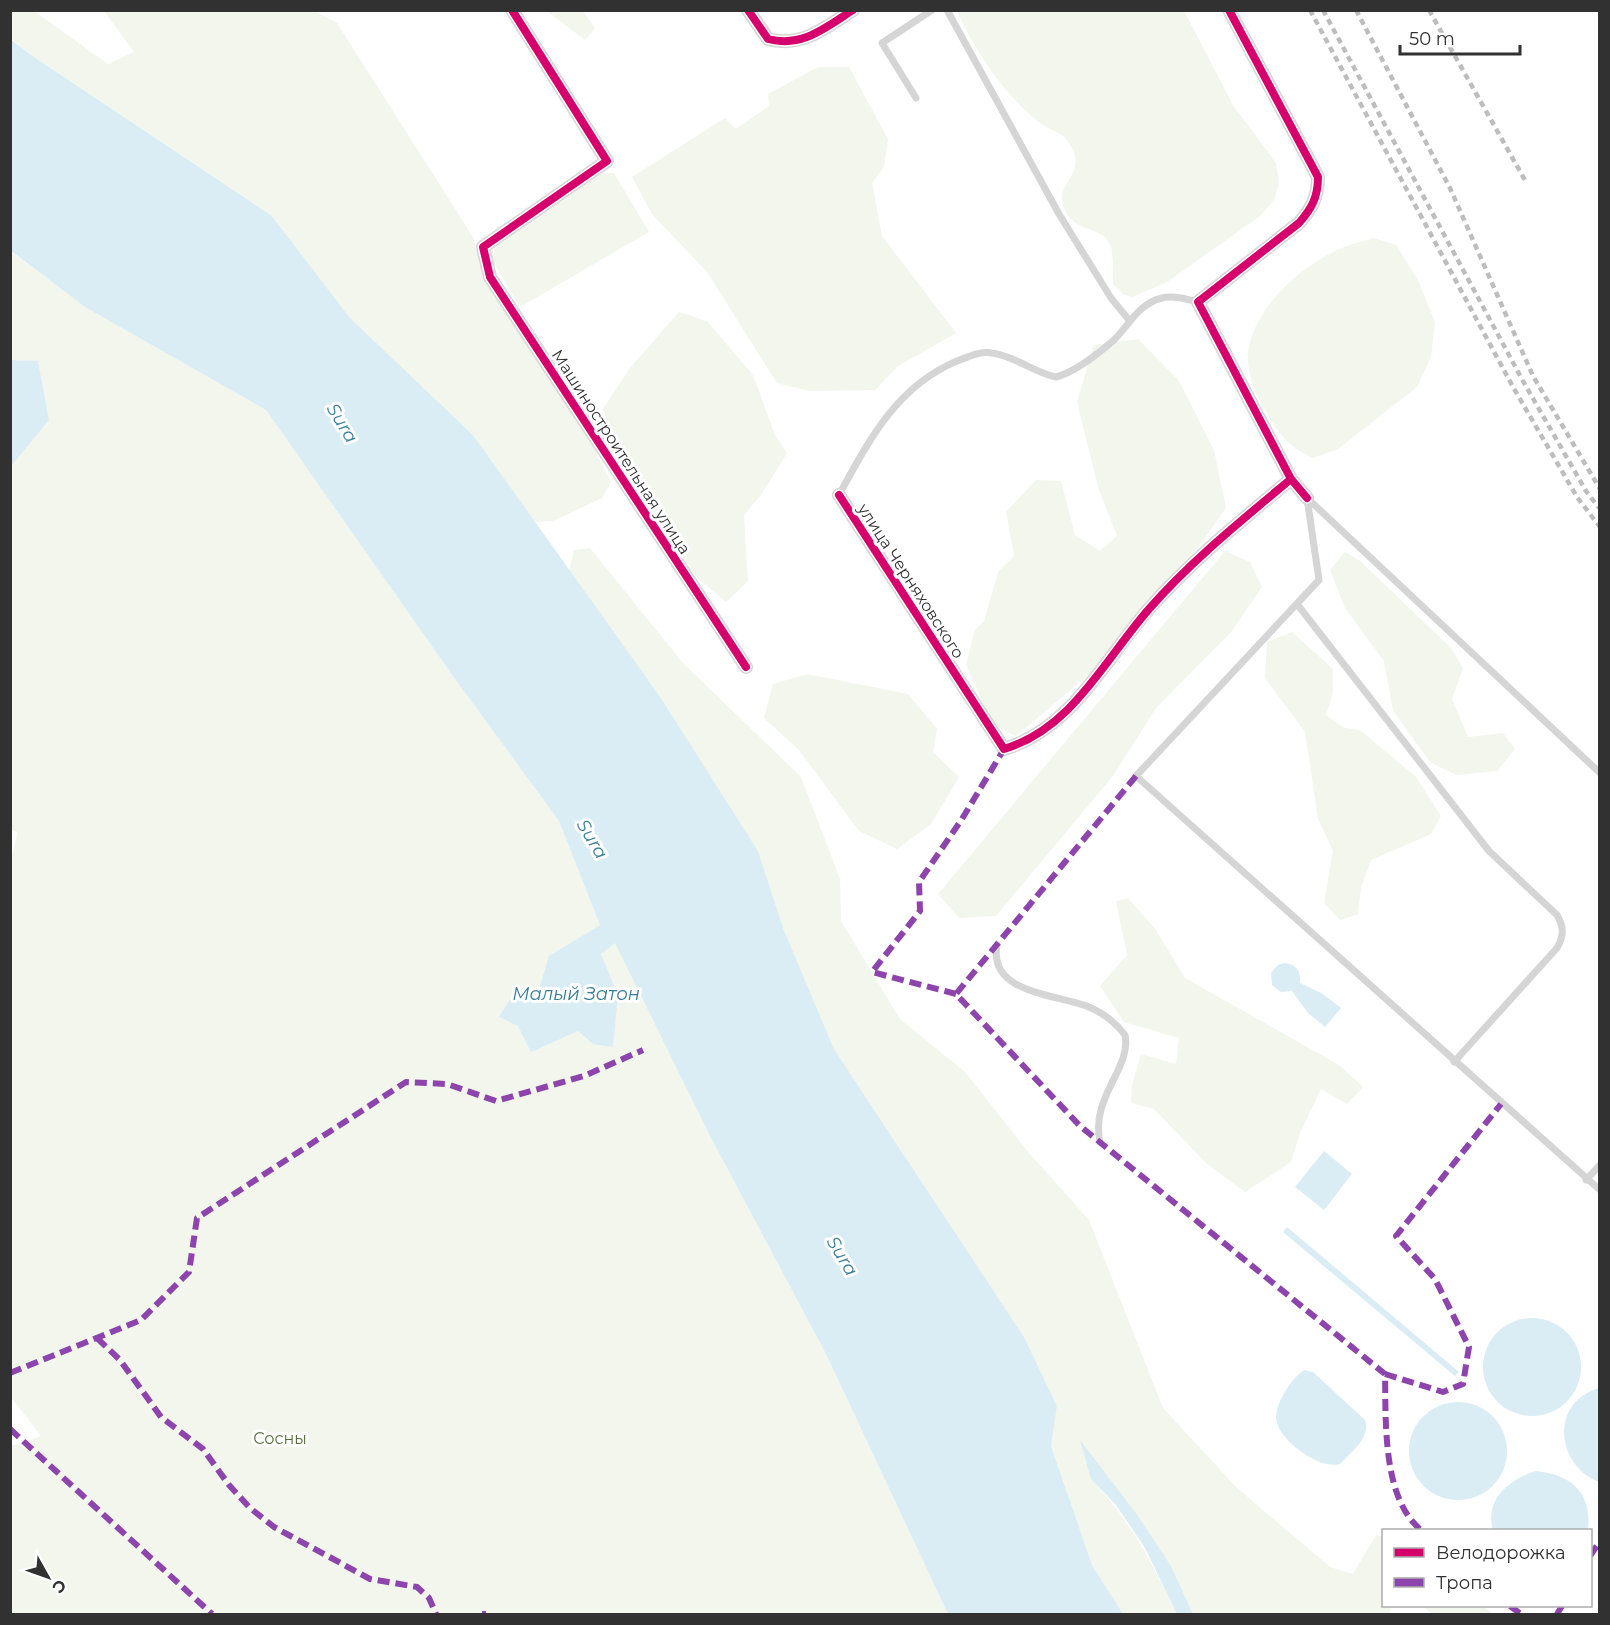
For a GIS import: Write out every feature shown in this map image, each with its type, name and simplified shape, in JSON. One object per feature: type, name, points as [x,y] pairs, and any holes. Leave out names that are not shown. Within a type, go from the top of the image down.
[{"type":"street","name":"Машиностроительная улица","points":[[512,10],[607,161],[483,248],[490,277],[746,667]]},
{"type":"street","points":[[748,10],[768,39],[785,43],[803,40],[853,10]]},
{"type":"street","points":[[1229,10],[1318,177],[1318,194],[1311,210],[1299,223],[1198,302],[1291,479],[1307,498]]},
{"type":"street","name":"улица Черняховского","points":[[839,495],[1004,749],[1023,743],[1080,699],[1149,608],[1227,532],[1291,479]]},
{"type":"lane","points":[[916,98],[882,43],[932,10]]},
{"type":"lane","points":[[947,10],[1059,214],[1111,298],[1129,320]]},
{"type":"lane","points":[[839,495],[864,451],[901,397],[933,371],[972,355],[990,352],[1056,377],[1066,375],[1114,339],[1129,320],[1147,305],[1163,297],[1198,302]]},
{"type":"lane","points":[[1307,498],[1319,580],[1136,776],[1599,1190]]},
{"type":"lane","points":[[1307,498],[1599,774]]},
{"type":"lane","points":[[1297,604],[1489,851],[1557,915],[1561,922],[1563,930],[1557,948],[1454,1062]]},
{"type":"lane","points":[[997,945],[994,958],[997,967],[1006,977],[1031,991],[1100,1012],[1125,1035],[1125,1055],[1101,1105],[1097,1126],[1100,1142]]},
{"type":"lane","points":[[1586,1180],[1599,1165]]},
{"type":"green space","points":[[10,11],[34,11],[108,64],[134,52],[104,11],[315,11],[337,23],[473,237],[485,282],[570,401],[611,482],[602,498],[553,521],[534,522],[473,435],[350,318],[272,216],[34,57],[11,39]]},
{"type":"green space","points":[[547,11],[583,11],[595,28],[585,40]]},
{"type":"green space","points":[[957,11],[1184,11],[1233,105],[1276,163],[1279,183],[1274,200],[1260,216],[1167,282],[1132,297],[1123,294],[1113,284],[1113,257],[1108,241],[1098,232],[1078,225],[1067,214],[1062,203],[1062,194],[1076,163],[1074,152],[1067,140],[1040,123],[1003,86],[972,41]]},
{"type":"green space","points":[[818,67],[849,67],[888,139],[884,167],[872,183],[882,236],[956,333],[898,366],[875,390],[809,391],[777,383],[707,272],[652,214],[632,177],[725,118],[736,129],[769,106],[768,94]]},
{"type":"green space","points":[[614,173],[649,232],[520,307],[488,253],[601,174]]},
{"type":"green space","points":[[1374,238],[1396,245],[1418,280],[1435,322],[1431,357],[1417,387],[1338,449],[1313,458],[1296,449],[1284,438],[1261,404],[1249,369],[1248,354],[1251,338],[1258,322],[1279,293],[1306,268],[1335,251]]},
{"type":"green space","name":"Сосны","points":[[10,251],[85,307],[266,410],[455,679],[559,821],[600,925],[549,956],[578,1031],[593,1044],[618,995],[601,954],[615,942],[710,1136],[827,1356],[948,1614],[11,1614],[11,1446],[41,1436],[10,1396],[10,863],[18,832],[10,829],[10,466],[49,420],[38,361],[11,360]]},
{"type":"green space","points":[[679,312],[707,321],[753,375],[775,435],[787,453],[761,495],[744,515],[748,581],[726,602],[696,577],[628,472],[603,409],[630,368]]},
{"type":"green space","points":[[1138,339],[1179,381],[1214,450],[1226,508],[1199,546],[1147,601],[1104,662],[1016,736],[993,725],[966,665],[975,630],[984,621],[998,572],[1014,556],[1006,512],[1036,480],[1061,481],[1075,535],[1100,551],[1117,536],[1099,490],[1077,402],[1094,345]]},
{"type":"green space","points":[[590,548],[683,663],[801,777],[840,879],[841,921],[900,1019],[965,1072],[1029,1153],[1089,1220],[1163,1408],[1236,1487],[1330,1567],[1353,1574],[1376,1535],[1382,1537],[1382,1607],[1391,1607],[1389,1614],[1193,1614],[1171,1566],[1138,1516],[1091,1479],[1118,1511],[1140,1543],[1177,1614],[1123,1614],[1092,1565],[1051,1446],[1057,1406],[1024,1337],[834,1049],[783,928],[758,851],[661,698],[569,571],[574,550]]},
{"type":"green space","points":[[1225,551],[1250,562],[1262,587],[1232,631],[1156,708],[1113,776],[996,916],[959,918],[938,894]]},
{"type":"green space","points":[[1345,552],[1360,561],[1451,648],[1463,668],[1452,699],[1468,737],[1503,733],[1515,749],[1497,771],[1457,775],[1431,763],[1393,711],[1384,661],[1345,608],[1330,570]]},
{"type":"green space","points":[[1292,632],[1333,669],[1333,693],[1326,715],[1345,728],[1360,730],[1416,777],[1441,816],[1431,834],[1371,860],[1361,888],[1358,914],[1340,920],[1324,903],[1333,851],[1318,819],[1305,732],[1265,678],[1267,642]]},
{"type":"green space","points":[[807,674],[908,694],[937,729],[933,752],[959,777],[931,824],[897,849],[859,831],[799,750],[764,718],[773,684]]},
{"type":"green space","points":[[1128,898],[1156,930],[1185,978],[1339,1065],[1363,1087],[1347,1104],[1321,1089],[1300,1133],[1291,1162],[1245,1192],[1207,1164],[1154,1109],[1131,1103],[1132,1085],[1141,1054],[1176,1064],[1179,1038],[1124,1022],[1100,986],[1127,955],[1116,901]]},
{"type":"green space","points":[[1424,1607],[1484,1607],[1493,1614],[1432,1614]]},
{"type":"water","points":[[10,39],[272,216],[350,318],[473,435],[661,698],[758,851],[783,928],[834,1049],[1024,1337],[1057,1406],[1051,1446],[1092,1565],[1123,1614],[948,1614],[827,1356],[710,1136],[615,943],[601,954],[618,995],[613,1047],[593,1044],[578,1031],[531,1052],[518,1026],[499,1017],[517,988],[539,989],[549,956],[600,925],[559,821],[455,679],[266,410],[85,307],[11,251]]},
{"type":"water","points":[[11,360],[38,361],[49,420],[11,466]]},
{"type":"water","points":[[1284,963],[1297,969],[1300,983],[1323,994],[1341,1008],[1325,1027],[1308,1013],[1292,991],[1281,992],[1272,985],[1271,973],[1278,965]]},
{"type":"water","points":[[1324,1151],[1352,1174],[1324,1210],[1295,1187]]},
{"type":"water","points":[[1287,1227],[1459,1372],[1455,1376],[1283,1232]]},
{"type":"water","points":[[1532,1318],[1551,1322],[1567,1332],[1577,1348],[1581,1367],[1577,1386],[1567,1402],[1551,1412],[1532,1416],[1513,1412],[1497,1402],[1487,1386],[1483,1367],[1487,1348],[1497,1332],[1513,1322]]},
{"type":"water","points":[[1304,1370],[1313,1372],[1365,1420],[1363,1439],[1340,1464],[1322,1463],[1303,1453],[1286,1438],[1277,1423],[1277,1409],[1284,1394]]},
{"type":"water","points":[[1600,1388],[1599,1482],[1584,1474],[1574,1462],[1567,1448],[1564,1434],[1566,1419],[1572,1406],[1583,1395]]},
{"type":"water","points":[[1458,1402],[1477,1406],[1493,1416],[1503,1432],[1507,1451],[1503,1470],[1493,1486],[1477,1496],[1458,1500],[1439,1496],[1423,1486],[1413,1470],[1409,1451],[1413,1432],[1423,1416],[1439,1406]]},
{"type":"water","points":[[1080,1440],[1138,1516],[1171,1566],[1193,1614],[1177,1614],[1145,1548],[1116,1505],[1091,1479]]},
{"type":"water","points":[[1536,1471],[1549,1473],[1577,1488],[1587,1506],[1588,1529],[1493,1529],[1492,1509],[1496,1500],[1509,1485]]},
{"type":"railway","points":[[1310,10],[1513,387],[1577,497],[1600,527]]},
{"type":"railway","points":[[1323,10],[1523,381],[1586,491],[1600,509]]},
{"type":"railway","points":[[1356,10],[1450,188],[1533,376],[1600,489]]},
{"type":"railway","points":[[1429,10],[1526,182]]},
{"type":"marked path","points":[[956,994],[872,972],[920,911],[919,882],[962,819],[1004,749]]},
{"type":"marked path","points":[[1136,776],[956,994],[1080,1126],[1385,1374],[1387,1436],[1393,1479],[1399,1499],[1408,1516],[1420,1529]]},
{"type":"marked path","points":[[10,1373],[141,1320],[189,1272],[197,1218],[406,1082],[447,1084],[496,1101],[584,1076],[643,1050]]},
{"type":"marked path","points":[[1385,1374],[1443,1392],[1463,1384],[1469,1347],[1435,1279],[1396,1236],[1501,1104]]},
{"type":"marked path","points":[[97,1338],[120,1360],[161,1417],[203,1449],[229,1485],[250,1508],[274,1527],[370,1579],[417,1587],[429,1598],[436,1614]]},
{"type":"marked path","points":[[10,1429],[212,1614]]},
{"type":"marked path","points":[[1592,1553],[1600,1541]]},
{"type":"marked path","points":[[1511,1607],[1521,1614]]},
{"type":"marked path","points":[[1557,1614],[1561,1607]]},
{"type":"cycle path","points":[[512,10],[607,161],[483,247],[490,277],[746,667]]},
{"type":"cycle path","points":[[748,10],[768,39],[780,41],[792,41],[813,35],[853,10]]},
{"type":"cycle path","points":[[1229,10],[1318,177],[1318,184],[1313,202],[1299,223],[1198,302],[1291,479],[1307,498]]},
{"type":"cycle path","points":[[839,495],[1004,749],[1028,739],[1049,726],[1068,709],[1086,690],[1165,591],[1217,541],[1291,479]]},
{"type":"water label","name":"Sura","points":[[342,423]]},
{"type":"water label","name":"Sura","points":[[592,839]]},
{"type":"water label","name":"Малый Затон","points":[[576,994]]},
{"type":"water label","name":"Sura","points":[[842,1256]]}]
